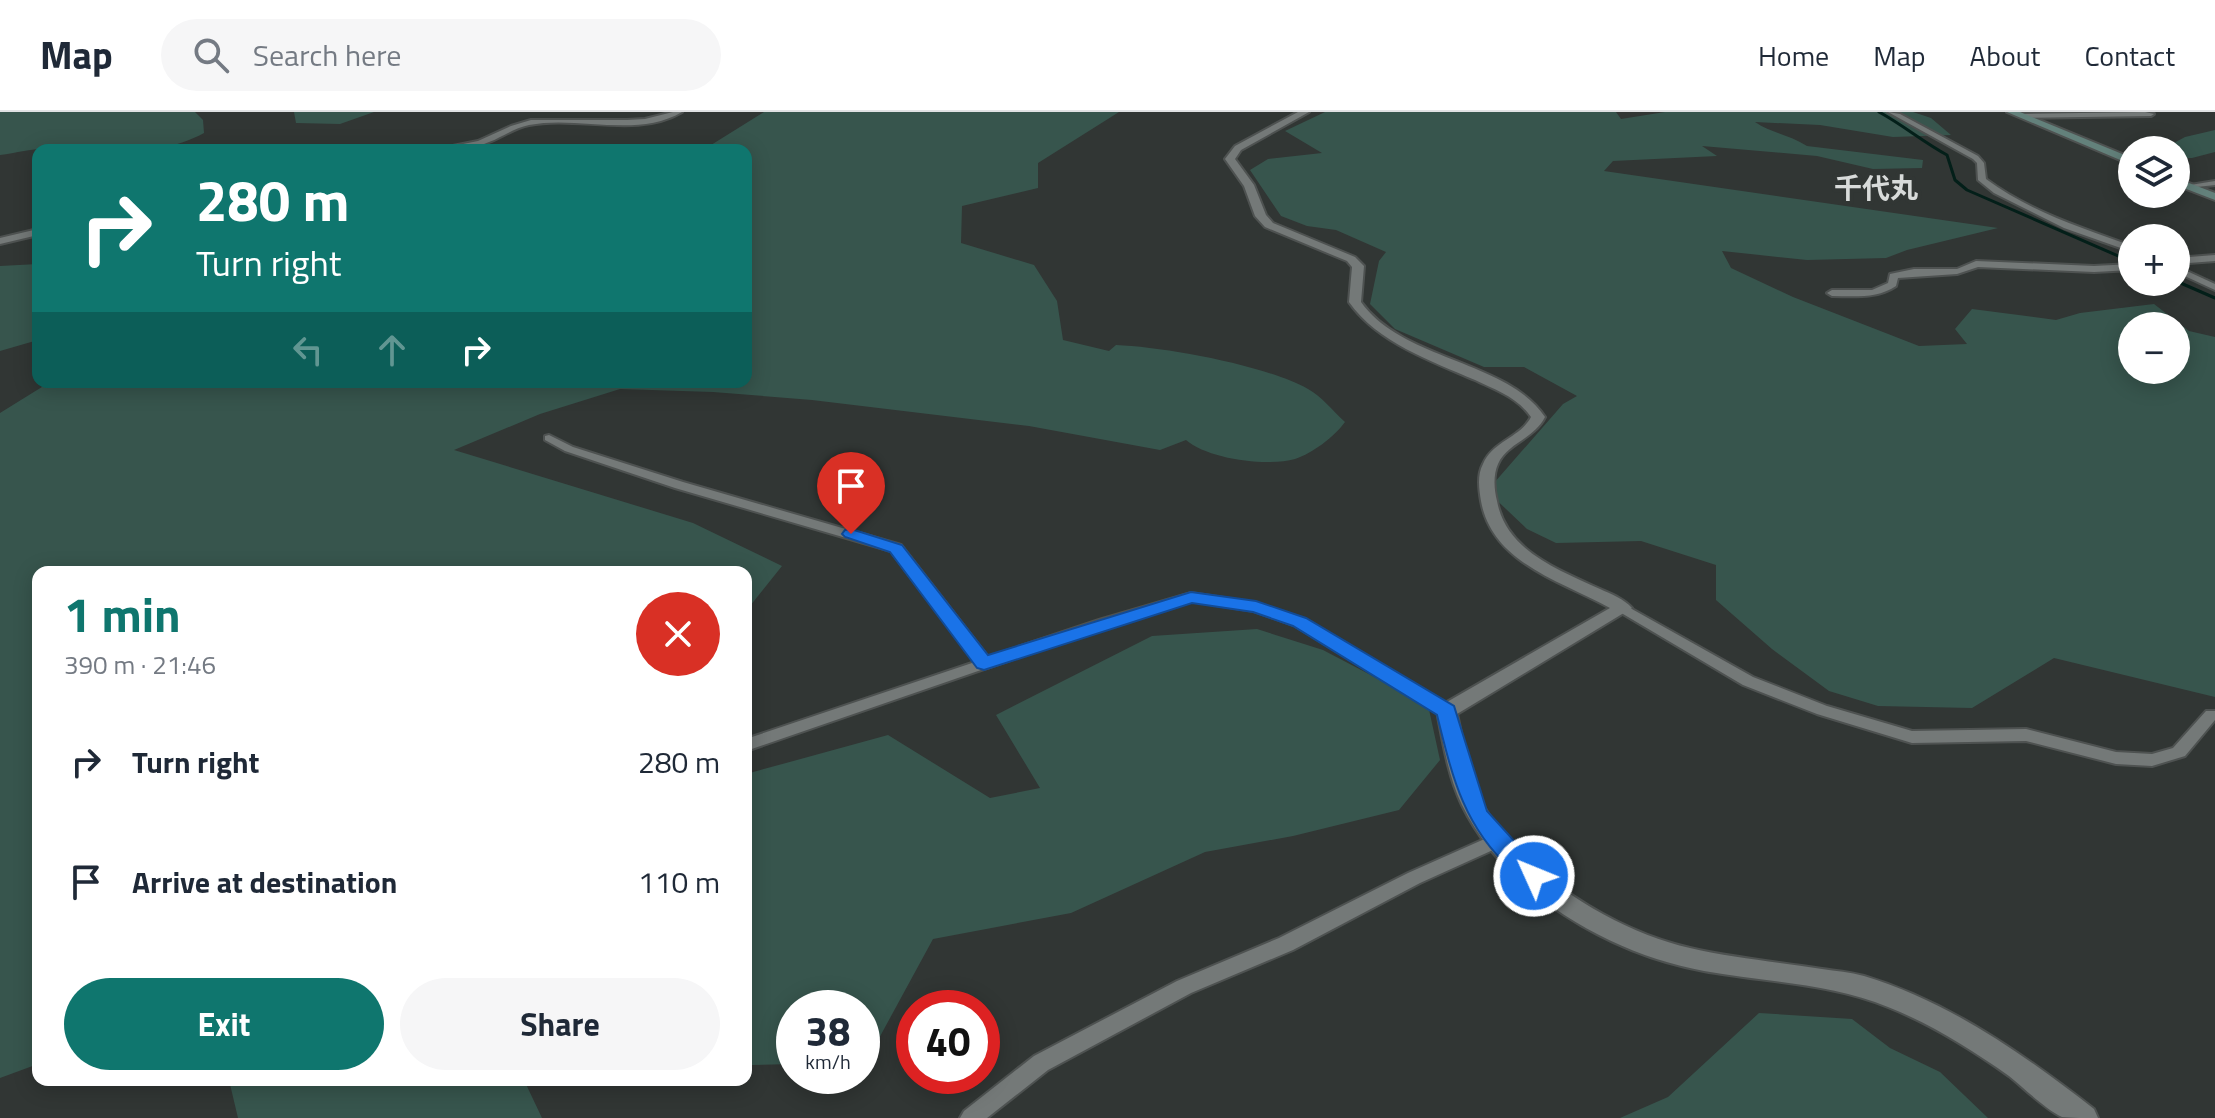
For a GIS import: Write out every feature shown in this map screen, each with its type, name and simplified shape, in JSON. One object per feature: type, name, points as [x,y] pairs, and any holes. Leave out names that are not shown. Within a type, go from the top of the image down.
[{"type":"main road","points":[[2018,114],[2118,156]]},
{"type":"main road","points":[[2190,187],[2215,197]]},
{"type":"street","points":[[470,144],[486,141],[513,126],[531,123],[593,120],[627,123],[679,112]]},
{"type":"street","points":[[1305,112],[1238,148],[1230,159],[1232,168],[1252,188],[1259,215],[1269,225],[1351,259],[1358,266],[1355,303],[1359,311],[1378,328],[1515,393],[1530,405],[1538,417],[1532,429],[1495,452],[1489,465],[1487,504],[1501,536],[1525,558],[1623,608],[1748,681],[1822,710],[1912,737],[2026,735],[2116,758],[2152,760],[2179,752],[2211,715]]},
{"type":"street","points":[[1891,112],[1975,156],[1980,161],[1982,180],[1997,191],[2067,226],[2118,244]]},
{"type":"street","points":[[2018,114],[2151,114],[2148,112]]},
{"type":"street","points":[[2190,186],[2215,183]]},
{"type":"street","points":[[0,241],[32,233]]},
{"type":"street","points":[[2190,260],[2215,258]]},
{"type":"street","points":[[1832,293],[1874,293],[1886,290],[1893,284],[1893,276],[1904,272],[1966,271],[1976,264],[2118,268]]},
{"type":"street","points":[[2190,275],[2215,287]]},
{"type":"street","points":[[549,438],[578,452],[679,485],[896,548],[984,663]]},
{"type":"street","points":[[752,743],[984,663],[1191,597],[1229,601],[1299,622],[1447,711],[1462,773],[1477,815],[1498,840],[1554,894],[1620,936],[1688,957],[1866,987],[1965,1030],[2030,1074],[2084,1118]]},
{"type":"street","points":[[1447,711],[1623,608]]},
{"type":"street","points":[[971,1118],[1041,1063],[1171,993],[1286,944],[1414,878],[1498,840]]},
{"type":"green space","points":[[0,112],[195,112],[203,120],[204,133],[176,144],[32,144],[32,150],[0,155]]},
{"type":"green space","points":[[294,112],[374,112],[340,124],[296,123]]},
{"type":"green space","points":[[764,112],[1119,112],[1038,163],[1038,188],[962,206],[961,243],[1034,265],[1057,301],[1063,340],[1109,351],[1116,345],[1187,353],[1267,372],[1313,392],[1345,422],[1323,444],[1302,456],[1283,461],[1254,462],[1208,452],[1186,440],[1160,450],[1029,426],[812,400],[620,389],[540,414],[454,450],[693,523],[782,566],[752,604],[752,566],[32,566],[32,1066],[0,1078],[0,413],[40,388],[752,388],[752,144],[713,144]]},
{"type":"green space","points":[[1325,112],[1616,112],[1621,119],[1665,112],[1913,112],[1931,118],[1951,135],[1893,137],[1820,125],[1755,122],[1807,146],[1923,160],[1922,168],[1873,169],[1817,156],[1702,146],[1717,156],[1613,161],[1604,171],[1998,228],[1886,258],[1807,260],[1722,251],[1731,268],[1793,297],[1919,346],[1967,344],[1955,329],[1972,309],[2056,320],[2080,313],[2154,304],[2164,312],[2118,312],[2118,384],[2190,384],[2190,331],[2215,337],[2215,697],[2054,658],[1972,708],[1878,706],[1829,691],[1772,649],[1716,600],[1716,565],[1641,541],[1556,543],[1527,529],[1487,491],[1563,404],[1577,396],[1524,367],[1484,367],[1395,329],[1370,304],[1379,261],[1386,252],[1336,230],[1307,226],[1281,216],[1250,170],[1268,159],[1322,153],[1285,131]]},
{"type":"green space","points":[[2215,130],[2215,152],[2190,158],[2189,136]]},
{"type":"green space","points":[[32,264],[32,342],[0,351],[0,266]]},
{"type":"green space","points":[[1257,629],[1323,650],[1428,705],[1440,760],[1399,810],[1293,836],[1205,852],[1071,913],[933,939],[905,990],[896,990],[896,1007],[880,1036],[880,990],[776,990],[776,1064],[752,1065],[752,772],[888,735],[990,798],[1040,788],[996,715],[1152,636]]},
{"type":"green space","points":[[1759,1013],[1852,1019],[1890,1048],[1940,1072],[1988,1118],[1620,1118],[1668,1097]]},
{"type":"green space","points":[[230,1086],[527,1086],[542,1118],[238,1118]]},
{"type":"waterway","points":[[1879,112],[1947,155],[1955,180],[1967,190],[2118,256]]},
{"type":"waterway","points":[[2190,287],[2215,298]]},
{"type":"district","name":"千代丸","points":[[1876,188]]},
{"type":"route","points":[[851,534],[896,548],[984,663],[1191,597],[1256,607],[1299,622],[1447,711],[1462,773],[1477,815],[1514,859],[1534,876]]}]
